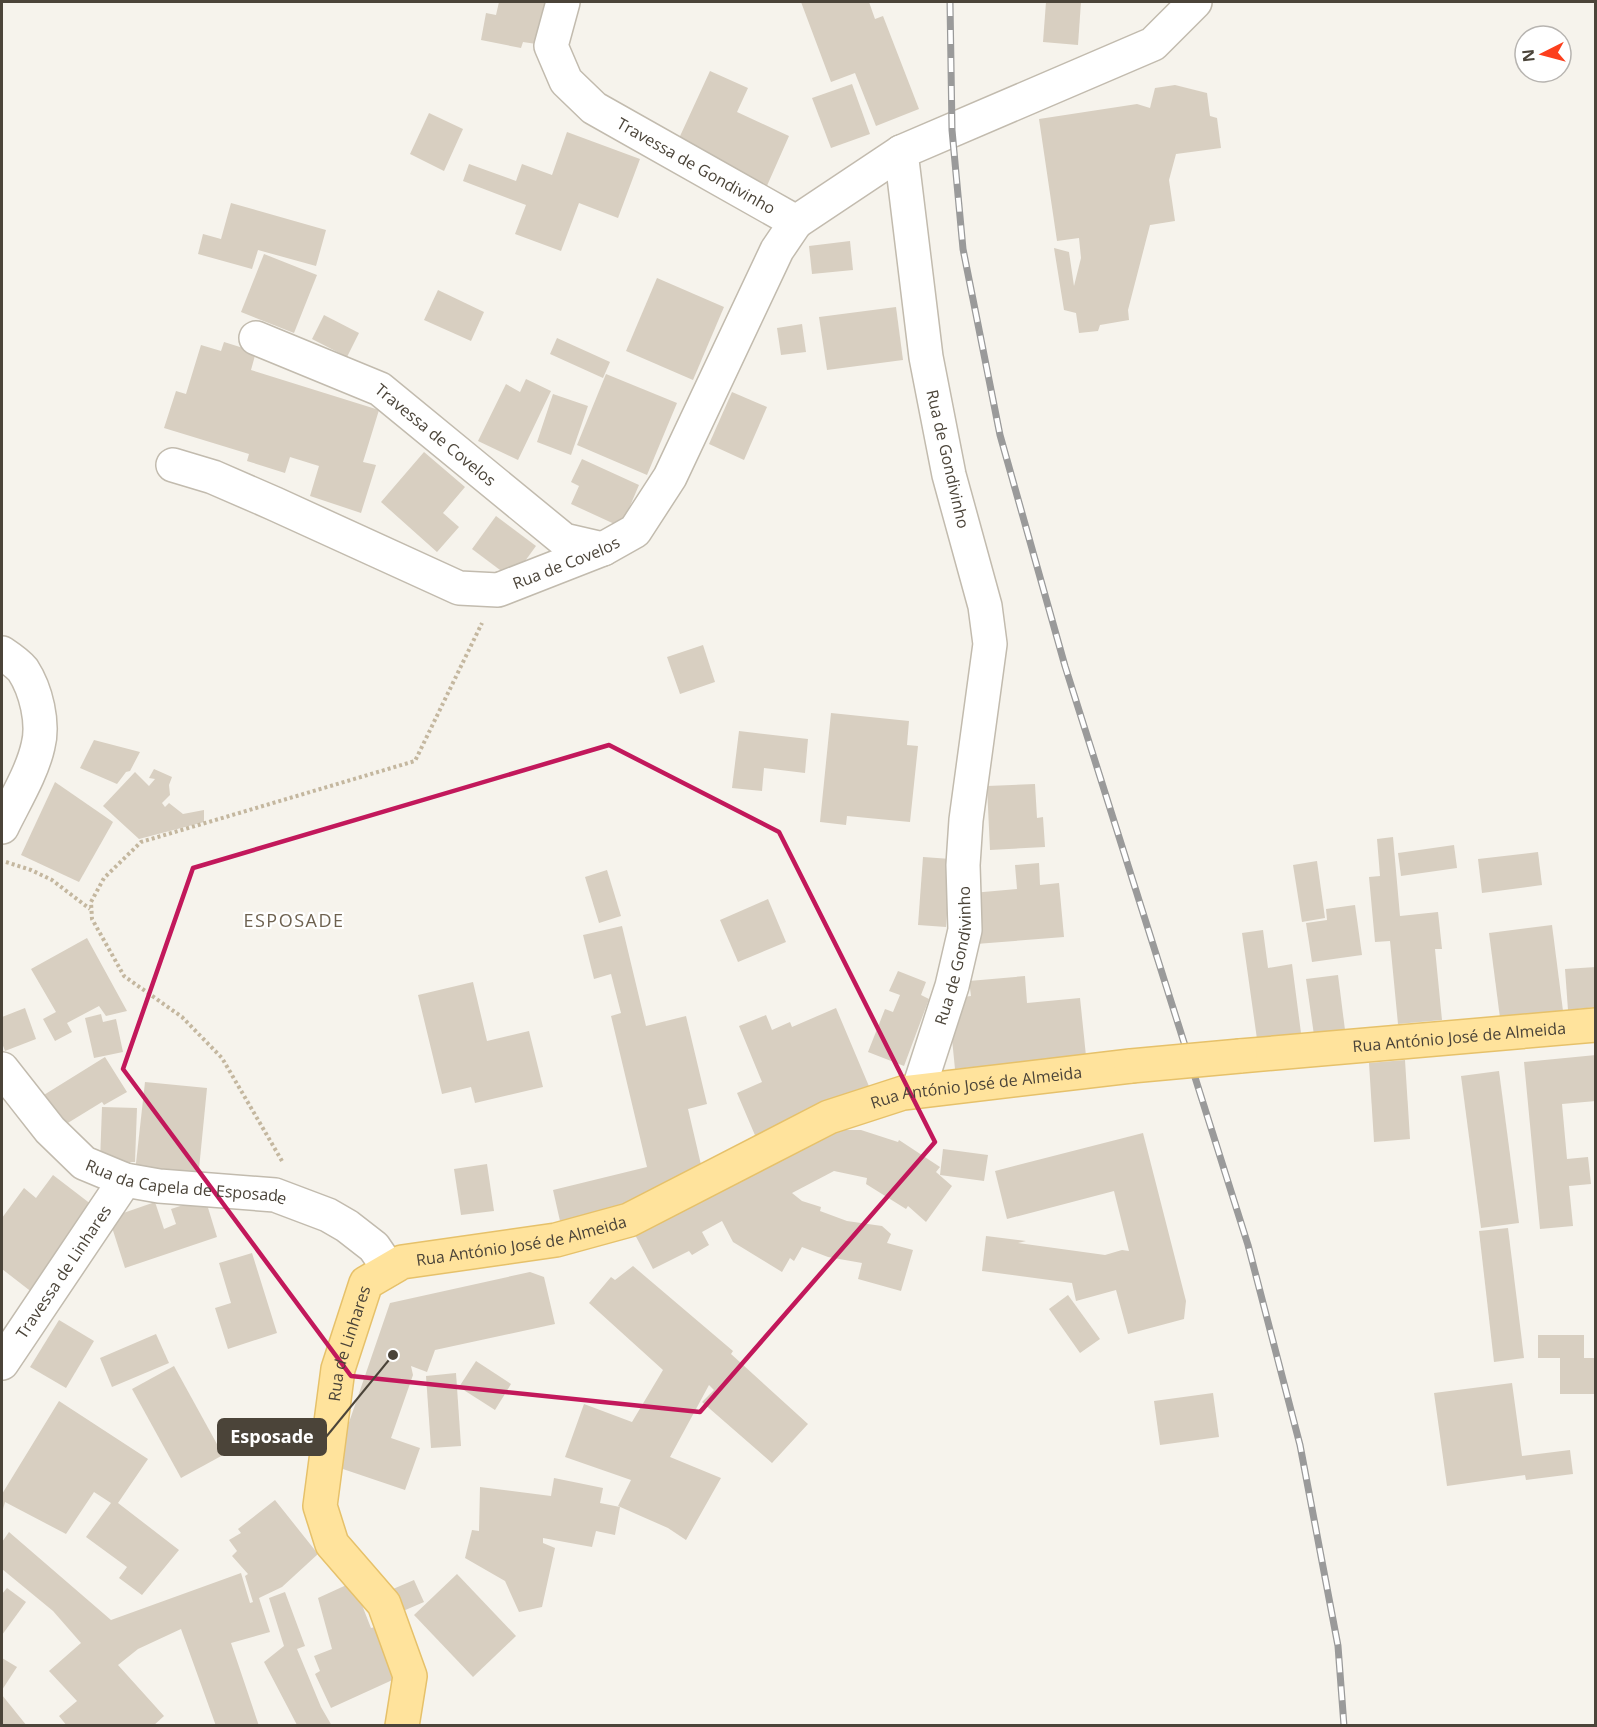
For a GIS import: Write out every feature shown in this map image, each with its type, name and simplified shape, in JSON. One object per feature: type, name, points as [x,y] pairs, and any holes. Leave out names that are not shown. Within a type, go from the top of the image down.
[{"type":"main road","name":"Rua António José de Almeida","points":[[388,1269],[402,1262],[556,1240],[629,1220],[829,1117],[903,1093],[1131,1066],[1596,1026]]},
{"type":"main road","name":"Rua de Linhares","points":[[388,1269],[366,1283],[338,1369],[320,1506],[332,1544],[384,1604],[410,1676],[402,1725]]},
{"type":"street","name":"Travessa de Gondivinho","points":[[563,2],[551,46],[566,81],[594,108],[796,222],[901,152]]},
{"type":"street","points":[[901,152],[1153,44],[1195,2]]},
{"type":"street","name":"Rua de Gondivinho","points":[[901,152],[926,357],[949,476],[985,606],[990,644],[966,820],[963,865],[965,930],[952,986],[918,1091]]},
{"type":"street","name":"Rua de Covelos","points":[[173,465],[213,477],[459,588],[498,590],[603,549],[635,531],[670,477],[777,250],[796,222]]},
{"type":"street","name":"Travessa de Covelos","points":[[255,338],[381,390],[564,540],[603,549]]},
{"type":"street","points":[[2,653],[22,669],[34,694],[39,720],[39,746],[2,827]]},
{"type":"street","name":"Rua da Capela de Esposade","points":[[2,1069],[50,1130],[84,1163],[125,1180],[159,1186],[275,1195],[347,1226],[374,1246],[388,1269]]},
{"type":"street","name":"Travessa de Linhares","points":[[2,1363],[125,1180]]},
{"type":"path","points":[[310,1209],[222,1058],[182,1017],[124,976],[92,919],[91,902],[104,878],[141,842],[415,761],[498,590]]},
{"type":"path","points":[[2,861],[31,870],[52,880],[91,909]]},
{"type":"highlighted area","points":[[609,745],[779,832],[935,1142],[700,1412],[351,1376],[123,1069],[193,868]]},
{"type":"building","points":[[499,2],[551,2],[543,45],[523,42],[521,48],[481,40],[486,13],[496,15]]},
{"type":"building","points":[[801,2],[869,2],[875,19],[883,16],[919,109],[876,126],[855,73],[831,82]]},
{"type":"building","points":[[1046,2],[1081,2],[1078,45],[1043,42]]},
{"type":"building","points":[[710,71],[748,88],[737,112],[789,136],[766,188],[675,147]]},
{"type":"building","points":[[852,84],[870,134],[831,148],[812,98]]},
{"type":"building","points":[[1175,85],[1207,93],[1210,116],[1217,118],[1221,148],[1176,154],[1169,180],[1175,221],[1150,225],[1128,310],[1129,320],[1100,325],[1098,331],[1079,333],[1076,313],[1064,310],[1054,248],[1069,252],[1074,286],[1081,258],[1079,238],[1057,241],[1039,119],[1137,104],[1150,108],[1155,88]]},
{"type":"building","points":[[429,113],[463,129],[444,171],[410,154]]},
{"type":"building","points":[[567,132],[640,159],[618,218],[579,203],[561,251],[515,234],[526,205],[463,181],[469,164],[516,181],[522,164],[552,175]]},
{"type":"building","points":[[231,203],[326,230],[316,266],[258,250],[252,269],[198,254],[203,234],[221,239]]},
{"type":"building","points":[[850,241],[853,270],[812,274],[809,246]]},
{"type":"building","points":[[264,254],[317,275],[294,333],[241,312]]},
{"type":"building","points":[[657,278],[724,307],[693,380],[626,351]]},
{"type":"building","points":[[438,290],[484,312],[471,341],[424,320]]},
{"type":"building","points":[[896,307],[903,360],[827,370],[819,317]]},
{"type":"building","points":[[324,315],[359,333],[347,357],[312,339]]},
{"type":"building","points":[[802,324],[806,352],[781,355],[777,328]]},
{"type":"building","points":[[557,338],[610,362],[603,378],[550,354]]},
{"type":"building","points":[[224,342],[256,352],[251,370],[379,410],[363,462],[376,465],[361,513],[310,496],[319,466],[290,457],[285,473],[247,461],[249,454],[164,428],[176,391],[186,394],[201,345],[221,351]]},
{"type":"building","points":[[606,374],[677,403],[647,475],[577,445]]},
{"type":"building","points":[[526,379],[551,391],[518,460],[478,441],[506,384],[520,392]]},
{"type":"building","points":[[732,392],[767,407],[744,460],[709,444]]},
{"type":"building","points":[[553,394],[588,406],[571,455],[537,442]]},
{"type":"building","points":[[424,452],[465,487],[443,513],[459,527],[437,552],[381,502]]},
{"type":"building","points":[[582,459],[639,485],[621,527],[571,504],[579,486],[571,482]]},
{"type":"building","points":[[496,516],[536,546],[512,579],[472,549]]},
{"type":"building","points":[[703,645],[715,682],[680,694],[667,657]]},
{"type":"building","points":[[831,713],[909,721],[907,745],[918,746],[910,822],[847,816],[846,825],[820,822]]},
{"type":"building","points":[[739,731],[808,739],[805,773],[764,768],[762,791],[732,788]]},
{"type":"building","points":[[94,740],[140,752],[130,771],[126,772],[117,784],[80,768]]},
{"type":"building","points":[[154,769],[172,777],[169,785],[170,795],[162,803],[165,807],[169,803],[183,814],[204,810],[204,822],[139,839],[103,806],[135,772],[149,786],[155,779],[149,778]]},
{"type":"building","points":[[55,782],[113,822],[79,882],[21,855]]},
{"type":"building","points":[[1035,784],[1037,818],[1043,817],[1045,847],[990,850],[987,786]]},
{"type":"building","points":[[1393,837],[1400,916],[1438,912],[1442,949],[1435,949],[1442,1020],[1398,1024],[1390,941],[1375,942],[1369,877],[1380,876],[1377,839]]},
{"type":"building","points":[[1454,845],[1457,868],[1401,876],[1398,853]]},
{"type":"building","points":[[1538,852],[1542,885],[1482,893],[1478,859]]},
{"type":"building","points":[[923,857],[951,859],[946,927],[918,925]]},
{"type":"building","points":[[1317,861],[1325,918],[1302,922],[1293,865]]},
{"type":"building","points":[[1039,863],[1040,885],[1059,883],[1064,937],[976,944],[972,893],[1017,889],[1015,865]]},
{"type":"building","points":[[607,870],[621,916],[599,923],[585,877]]},
{"type":"building","points":[[768,899],[786,942],[738,962],[720,920]]},
{"type":"building","points":[[1355,905],[1362,955],[1312,962],[1306,923],[1327,920],[1326,909]]},
{"type":"building","points":[[1552,925],[1563,1011],[1500,1018],[1489,933]]},
{"type":"building","points":[[622,926],[646,1026],[686,1016],[707,1104],[688,1109],[706,1186],[560,1221],[553,1190],[647,1167],[611,1016],[621,1013],[611,974],[594,979],[583,935]]},
{"type":"building","points":[[1263,930],[1268,968],[1292,964],[1301,1033],[1257,1039],[1242,933]]},
{"type":"building","points":[[87,938],[127,1011],[106,1016],[99,1006],[67,1023],[72,1032],[55,1041],[43,1019],[56,1012],[31,969]]},
{"type":"building","points":[[1596,967],[1596,1007],[1568,1010],[1565,969]]},
{"type":"building","points":[[898,971],[926,982],[921,995],[929,999],[904,1066],[868,1052],[885,1009],[893,1012],[900,995],[889,991]]},
{"type":"building","points":[[1338,975],[1345,1030],[1314,1035],[1306,979]]},
{"type":"building","points":[[1025,976],[1027,1003],[1080,998],[1086,1056],[955,1069],[948,999],[971,996],[969,981]]},
{"type":"building","points":[[473,982],[487,1041],[529,1031],[543,1087],[475,1103],[471,1087],[442,1094],[418,995]]},
{"type":"building","points":[[25,1008],[36,1039],[5,1051],[2,1043],[2,1017]]},
{"type":"building","points":[[836,1008],[871,1091],[757,1140],[737,1093],[762,1082],[739,1026],[766,1015],[772,1030],[790,1022],[792,1027]]},
{"type":"building","points":[[101,1014],[103,1022],[116,1019],[123,1052],[94,1058],[85,1018]]},
{"type":"building","points":[[1596,1055],[1596,1101],[1562,1104],[1567,1159],[1588,1157],[1591,1184],[1569,1186],[1573,1226],[1540,1229],[1524,1062]]},
{"type":"building","points":[[105,1057],[127,1092],[104,1105],[102,1102],[58,1129],[39,1098]]},
{"type":"building","points":[[1405,1060],[1410,1139],[1374,1142],[1369,1063]]},
{"type":"building","points":[[1499,1071],[1519,1223],[1481,1228],[1461,1076]]},
{"type":"building","points":[[145,1082],[207,1088],[198,1179],[135,1172]]},
{"type":"building","points":[[102,1107],[137,1108],[135,1162],[100,1162]]},
{"type":"building","points":[[828,1130],[861,1130],[898,1142],[899,1140],[940,1167],[936,1172],[952,1186],[926,1222],[908,1206],[906,1209],[866,1184],[867,1178],[834,1171],[792,1193],[802,1201],[821,1207],[820,1211],[847,1221],[882,1226],[891,1234],[887,1243],[913,1250],[901,1291],[858,1279],[862,1263],[828,1257],[802,1247],[794,1261],[790,1258],[782,1272],[733,1242],[722,1221],[702,1232],[709,1245],[692,1255],[689,1251],[653,1269],[633,1231]]},
{"type":"building","points":[[1143,1133],[1186,1301],[1184,1319],[1128,1334],[1116,1290],[1076,1301],[1072,1283],[982,1271],[986,1236],[1026,1241],[1018,1243],[1105,1255],[1122,1250],[1129,1251],[1114,1191],[1007,1219],[995,1171]]},
{"type":"building","points":[[943,1149],[988,1155],[984,1181],[940,1175]]},
{"type":"building","points":[[487,1164],[494,1211],[461,1215],[454,1169]]},
{"type":"building","points":[[53,1175],[96,1208],[33,1293],[2,1269],[2,1218],[24,1188],[36,1198]]},
{"type":"building","points":[[205,1198],[217,1237],[125,1268],[109,1218],[155,1202],[164,1229],[176,1224],[171,1209]]},
{"type":"building","points":[[1508,1228],[1524,1358],[1494,1362],[1479,1231]]},
{"type":"building","points":[[252,1253],[277,1333],[228,1349],[215,1308],[231,1303],[219,1263]]},
{"type":"building","points":[[633,1266],[733,1351],[731,1354],[808,1424],[772,1463],[702,1402],[714,1390],[709,1385],[670,1457],[721,1478],[686,1540],[668,1528],[618,1506],[631,1480],[565,1457],[584,1404],[632,1422],[663,1370],[589,1303],[611,1277],[615,1280]]},
{"type":"building","points":[[530,1272],[544,1277],[555,1324],[435,1350],[427,1372],[411,1366],[413,1375],[391,1438],[420,1448],[405,1490],[334,1466],[390,1303]]},
{"type":"building","points":[[1068,1295],[1100,1339],[1080,1353],[1049,1309]]},
{"type":"building","points":[[59,1320],[94,1341],[66,1388],[30,1367]]},
{"type":"building","points":[[156,1334],[169,1363],[112,1387],[100,1358]]},
{"type":"building","points":[[1538,1335],[1584,1335],[1584,1358],[1596,1358],[1596,1394],[1560,1394],[1560,1358],[1538,1358]]},
{"type":"building","points":[[476,1361],[511,1384],[495,1410],[459,1387]]},
{"type":"building","points":[[174,1366],[223,1455],[181,1478],[132,1389]]},
{"type":"building","points":[[456,1373],[461,1446],[431,1448],[426,1376]]},
{"type":"building","points":[[1512,1383],[1522,1456],[1570,1450],[1573,1474],[1526,1480],[1525,1475],[1447,1486],[1434,1393]]},
{"type":"building","points":[[1213,1393],[1219,1437],[1160,1445],[1154,1401]]},
{"type":"building","points":[[59,1401],[148,1459],[118,1503],[179,1550],[142,1595],[119,1578],[127,1567],[86,1537],[111,1503],[94,1492],[66,1534],[5,1502],[2,1513],[2,1494]]},
{"type":"building","points":[[554,1478],[603,1488],[600,1503],[620,1507],[615,1535],[596,1531],[592,1547],[543,1538],[543,1543],[555,1548],[542,1607],[519,1612],[505,1581],[465,1558],[472,1530],[479,1531],[480,1487],[551,1496]]},
{"type":"building","points":[[275,1500],[318,1554],[282,1587],[259,1598],[270,1632],[231,1643],[259,1726],[216,1726],[181,1629],[138,1649],[118,1665],[164,1716],[153,1726],[67,1726],[59,1716],[77,1701],[49,1671],[81,1643],[53,1611],[2,1569],[2,1542],[9,1532],[111,1620],[241,1573],[250,1603],[253,1602],[245,1576],[248,1574],[232,1556],[237,1551],[229,1540],[241,1533],[238,1529]]},
{"type":"building","points":[[457,1574],[516,1636],[473,1677],[414,1615]]},
{"type":"building","points":[[414,1580],[424,1602],[403,1611],[393,1589]]},
{"type":"building","points":[[353,1582],[371,1628],[375,1627],[399,1677],[331,1708],[315,1674],[320,1671],[314,1656],[332,1649],[318,1598]]},
{"type":"building","points":[[7,1588],[26,1602],[2,1635],[2,1594]]},
{"type":"building","points":[[285,1592],[305,1646],[297,1649],[321,1707],[332,1726],[297,1725],[264,1662],[284,1646],[269,1598]]},
{"type":"building","points":[[2,1658],[17,1667],[2,1690]]},
{"type":"building","points":[[2,1695],[27,1726],[2,1726]]},
{"type":"railway","points":[[950,2],[952,130],[963,249],[1000,435],[1065,666],[1248,1245],[1300,1445],[1338,1646],[1344,1726]]},
{"type":"place","name":"Esposade","points":[[393,1355]]},
{"type":"district","name":"ESPOSADE","points":[[294,921]]}]
